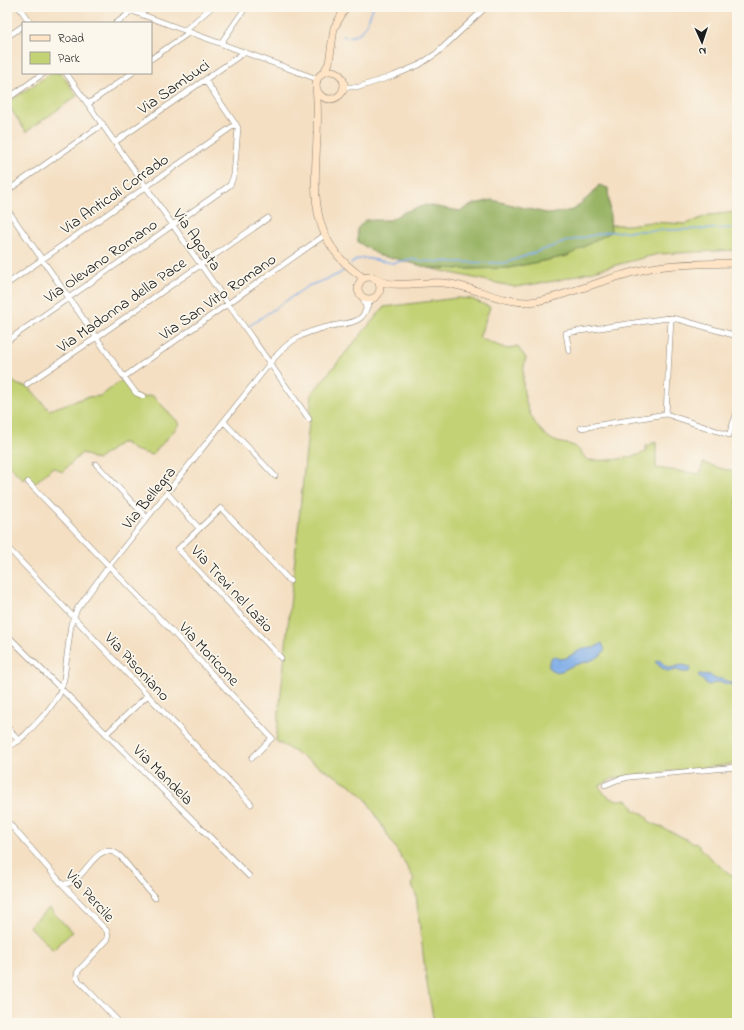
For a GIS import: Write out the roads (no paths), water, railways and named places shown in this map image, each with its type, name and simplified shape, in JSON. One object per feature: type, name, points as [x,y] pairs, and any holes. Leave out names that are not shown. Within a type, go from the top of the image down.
[{"type":"street","points":[[19,7],[28,22]]},
{"type":"street","points":[[121,7],[131,9],[317,79]]},
{"type":"street","points":[[152,58],[188,31],[212,7]]},
{"type":"street","points":[[221,43],[246,7]]},
{"type":"street","points":[[346,7],[334,28],[330,57],[327,66],[324,72],[317,79],[316,88],[319,116],[315,191],[317,210],[325,235],[338,255],[350,269],[358,286],[359,293],[363,298],[366,309]]},
{"type":"street","points":[[344,87],[359,87],[393,76],[419,65],[437,53],[486,7]]},
{"type":"street","points":[[117,22],[126,16],[131,9]]},
{"type":"street","points":[[7,37],[22,27]]},
{"type":"street","name":"Via Sambuci","points":[[115,142],[245,52]]},
{"type":"street","points":[[316,88],[321,96],[333,99],[340,95],[344,87],[342,77],[332,66],[330,57]]},
{"type":"street","points":[[324,72],[337,72]]},
{"type":"street","points":[[7,99],[43,74]]},
{"type":"street","name":"Via Agosta","points":[[67,74],[309,419]]},
{"type":"street","points":[[88,104],[131,74]]},
{"type":"street","name":"Via Olevano Romano","points":[[7,341],[230,185],[234,175],[239,133],[238,128],[205,80]]},
{"type":"street","points":[[319,116],[325,102],[329,99]]},
{"type":"street","points":[[7,191],[103,124]]},
{"type":"street","name":"Via Anticoli Corrado","points":[[7,284],[236,124]]},
{"type":"street","points":[[7,209],[124,377],[136,393],[143,396]]},
{"type":"street","name":"Via Madonna della Pace","points":[[28,384],[268,218]]},
{"type":"street","name":"Via San Vito Romano","points":[[124,377],[325,235]]},
{"type":"street","points":[[358,286],[360,281],[371,276],[388,284],[432,282],[451,284],[471,288],[510,300],[530,302],[556,297],[650,268],[737,263]]},
{"type":"street","points":[[350,269],[364,278]]},
{"type":"street","points":[[378,280],[381,287],[379,294]]},
{"type":"street","points":[[363,298],[372,299],[388,287],[396,284]]},
{"type":"street","name":"Via Bellegra","points":[[7,747],[19,740],[52,707],[62,689],[74,617],[79,607],[109,566],[270,363],[286,345],[299,336],[316,330],[356,321],[362,317],[368,303],[372,299]]},
{"type":"street","points":[[569,351],[566,332],[661,318],[681,320],[737,336]]},
{"type":"street","points":[[666,414],[671,318]]},
{"type":"street","points":[[580,428],[666,414],[729,435],[737,412]]},
{"type":"street","points":[[224,422],[275,476]]},
{"type":"street","points":[[96,464],[147,518]]},
{"type":"street","points":[[28,482],[109,566]]},
{"type":"street","points":[[167,493],[199,528]]},
{"type":"street","name":"Via Trevi nel Lazio","points":[[281,658],[178,549],[221,508],[290,581]]},
{"type":"street","name":"Via Pisoniano","points":[[7,547],[251,804]]},
{"type":"street","name":"Via Moricone","points":[[109,566],[272,738],[252,758]]},
{"type":"street","name":"Via Mandela","points":[[7,635],[249,876]]},
{"type":"street","points":[[106,734],[148,695]]},
{"type":"street","points":[[7,727],[19,740]]},
{"type":"street","points":[[605,785],[616,780],[629,777],[737,767]]},
{"type":"street","name":"Via Percile","points":[[7,821],[107,931],[108,939],[80,969],[77,973],[77,977],[79,981],[120,1023]]},
{"type":"street","points":[[64,885],[76,879],[96,856],[105,852],[111,852],[116,853],[121,857],[155,898]]},
{"type":"water","points":[[602,643],[605,650],[595,659],[572,666],[559,672],[553,671],[549,668],[549,662],[552,657],[555,656],[560,659],[566,658],[584,648],[594,648]]},
{"type":"water","points":[[659,660],[670,668],[684,665],[691,668],[689,672],[676,670],[667,671],[655,662]]},
{"type":"water","points":[[699,674],[710,675],[715,679],[721,679],[737,684],[737,686],[720,682],[708,685],[698,676]]},
{"type":"waterway","points":[[342,36],[355,36],[359,33],[369,19],[373,7]]},
{"type":"waterway","points":[[351,264],[356,260],[364,258],[393,263],[411,259],[419,261],[505,263],[568,241],[607,232],[737,228]]},
{"type":"waterway","points":[[249,326],[308,286],[339,274],[348,267]]}]
